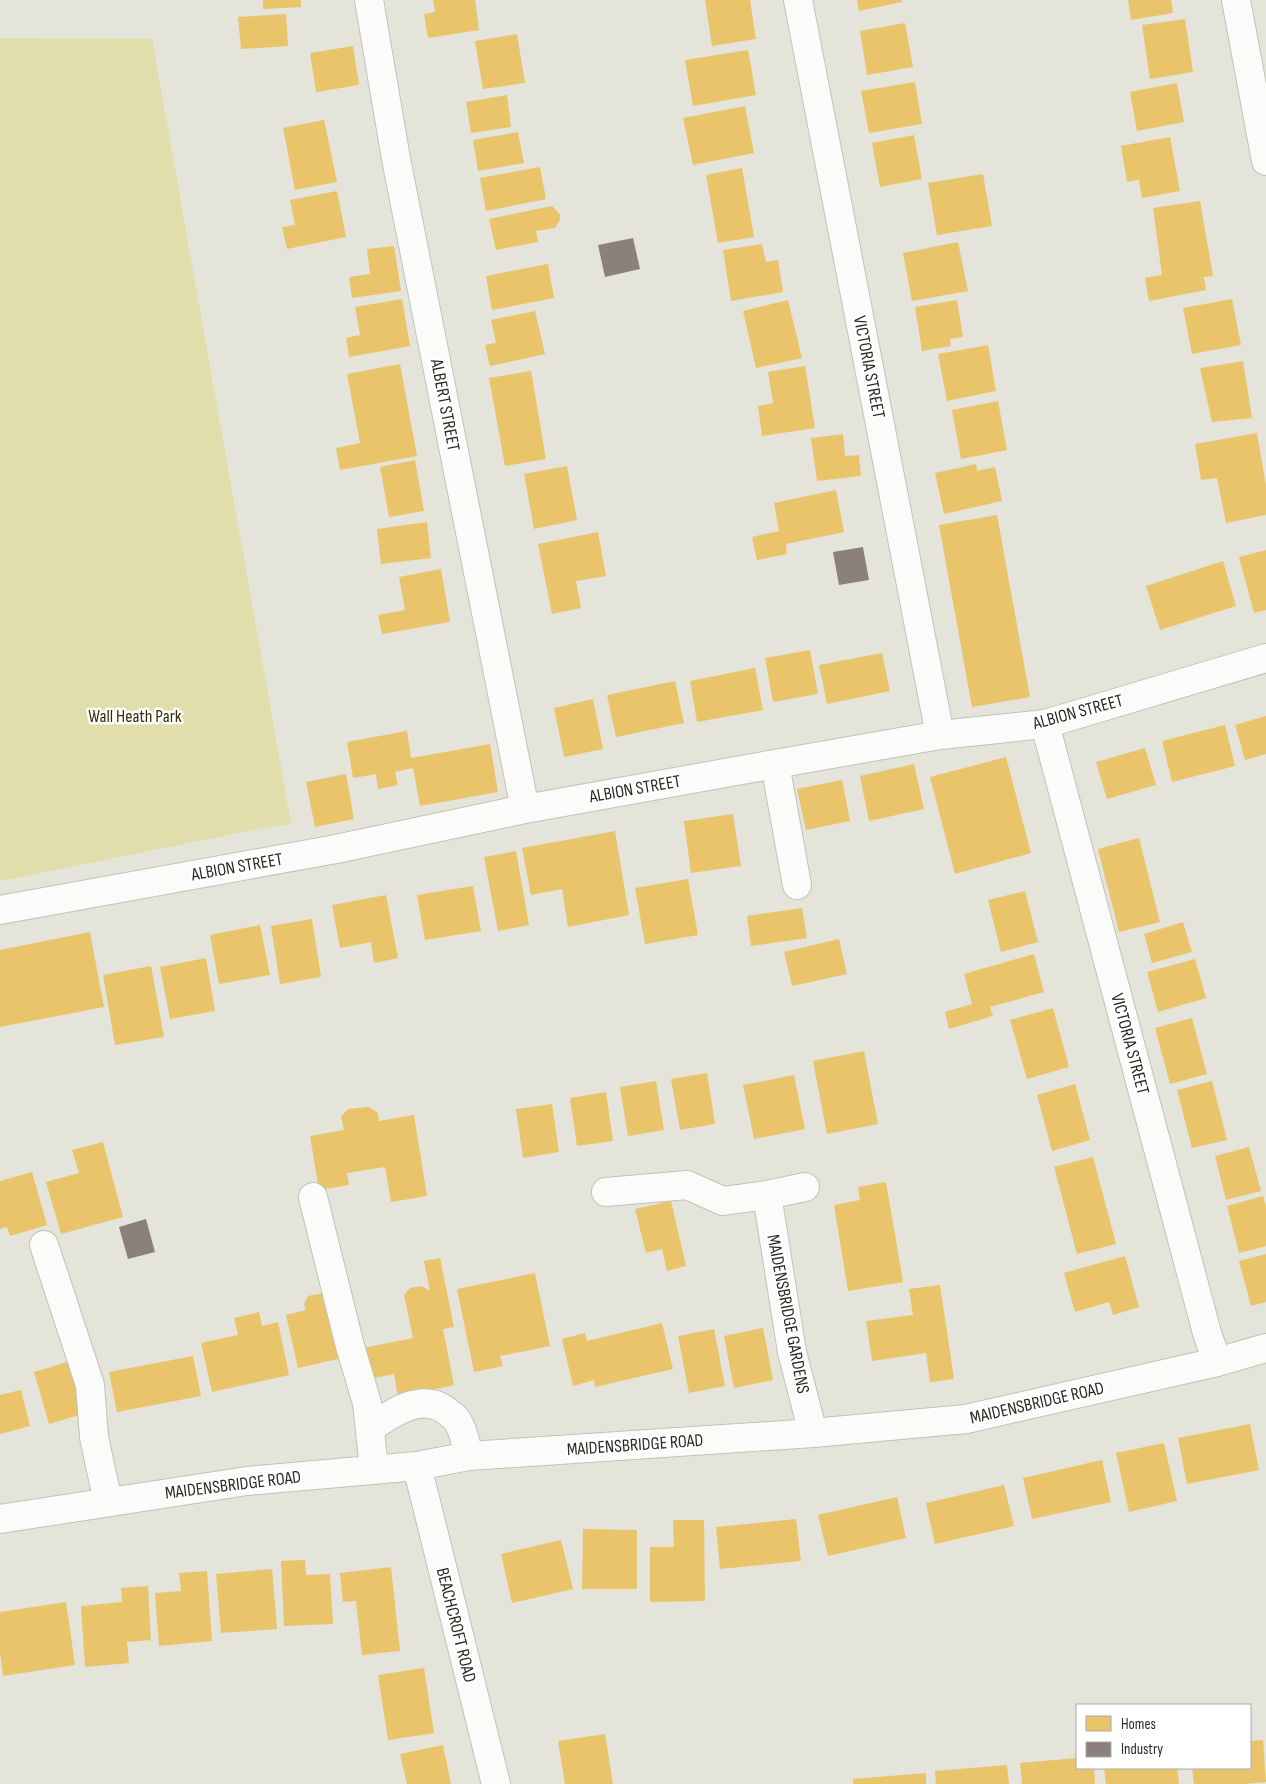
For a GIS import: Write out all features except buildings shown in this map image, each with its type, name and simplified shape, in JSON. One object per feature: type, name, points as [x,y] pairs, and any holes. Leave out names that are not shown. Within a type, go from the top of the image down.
[{"type":"street","name":"ALBERT STREET","points":[[369,0],[400,178],[525,809]]},
{"type":"street","name":"VICTORIA STREET","points":[[798,0],[940,735]]},
{"type":"street","points":[[1236,0],[1266,161]]},
{"type":"street","name":"ALBION STREET","points":[[0,910],[336,849],[525,809],[775,764],[940,735],[1045,724],[1266,658]]},
{"type":"street","name":"VICTORIA STREET","points":[[1045,724],[1205,1324],[1217,1362]]},
{"type":"street","points":[[775,764],[796,885]]},
{"type":"street","points":[[606,1192],[687,1185],[723,1201],[805,1188]]},
{"type":"street","name":"MAIDENSBRIDGE GARDENS","points":[[767,1194],[792,1352],[813,1433]]},
{"type":"street","points":[[313,1197],[366,1403],[374,1469]]},
{"type":"street","points":[[44,1245],[90,1385],[94,1438],[108,1502]]},
{"type":"street","name":"MAIDENSBRIDGE ROAD","points":[[0,1519],[247,1481],[417,1466],[469,1456],[813,1433],[966,1419],[1217,1362],[1266,1348]]},
{"type":"street","points":[[370,1429],[390,1413],[408,1405],[431,1404],[443,1407],[458,1421],[469,1456]]},
{"type":"street","name":"BEACHCROFT ROAD","points":[[417,1466],[496,1784]]},
{"type":"green space","name":"Wall Heath Park","points":[[0,38],[152,39],[291,824],[0,881]]}]
